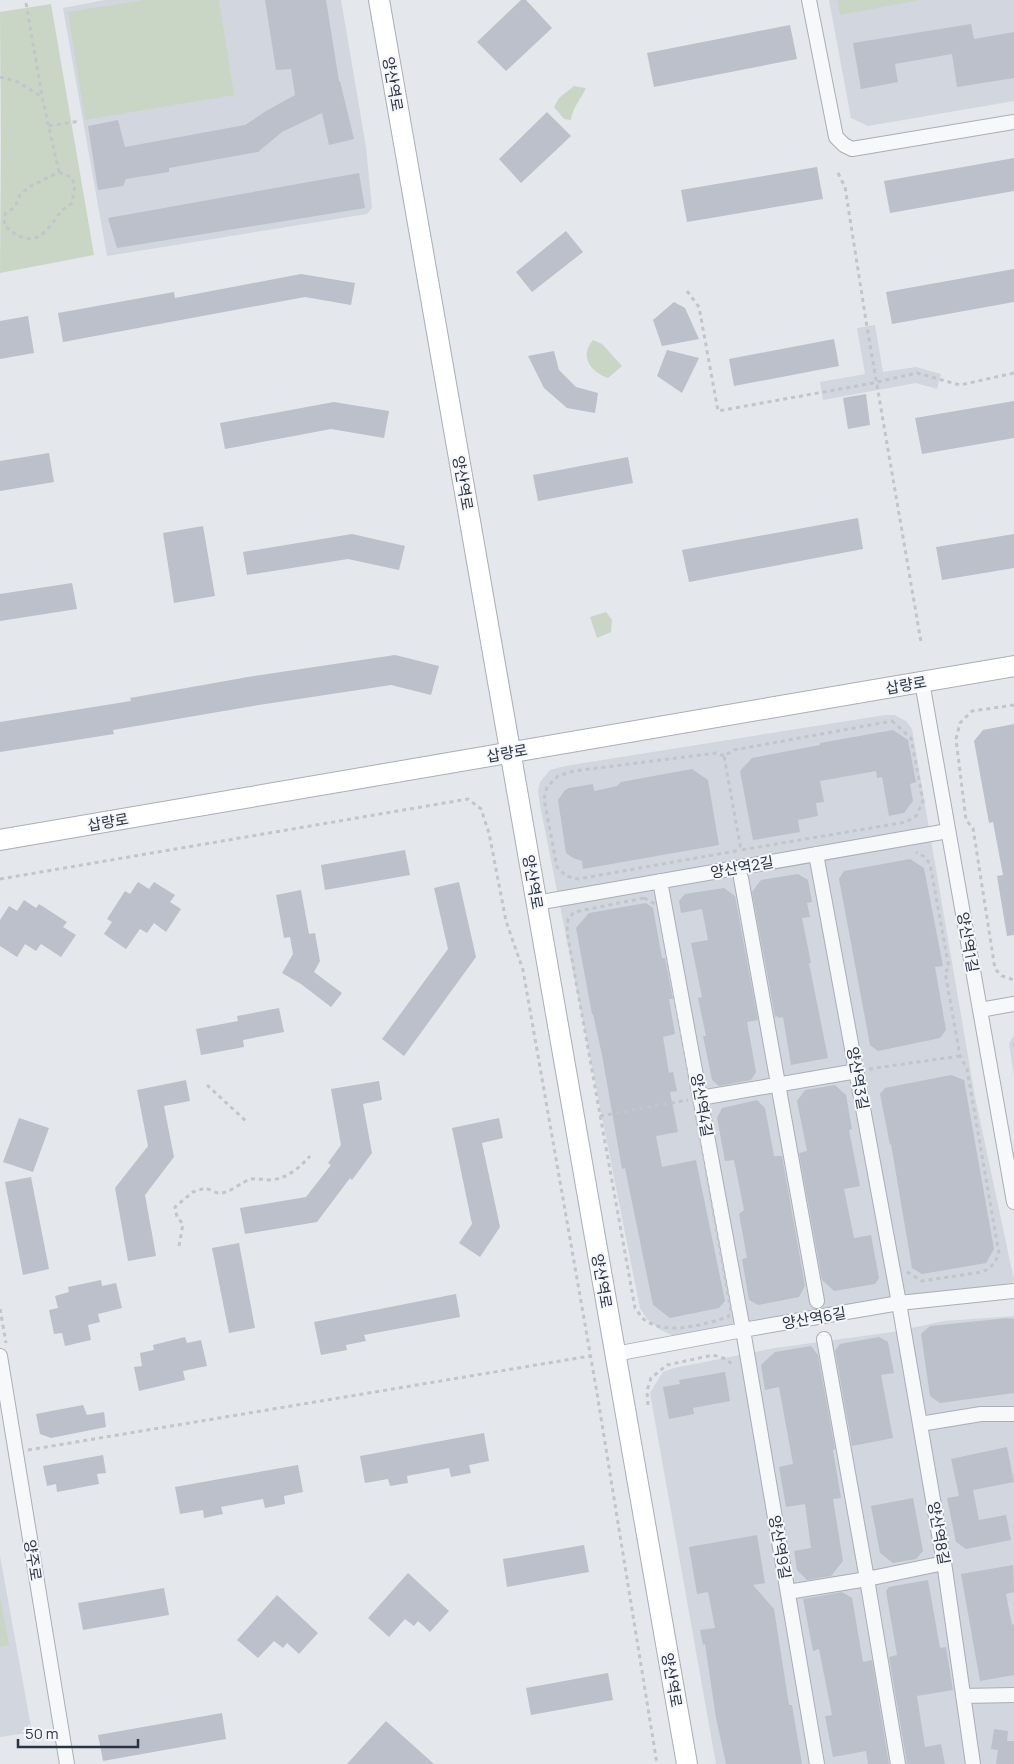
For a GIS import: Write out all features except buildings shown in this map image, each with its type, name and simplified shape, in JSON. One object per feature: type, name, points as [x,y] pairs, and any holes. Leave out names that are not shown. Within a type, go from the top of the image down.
[{"type":"street","name":"양산역로","points":[[379,0],[687,1764]]},
{"type":"street","points":[[809,0],[836,137],[844,145],[852,149],[1014,122]]},
{"type":"street","name":"삽량로","points":[[0,840],[922,682],[1008,670]]},
{"type":"street","name":"양산역1길","points":[[922,682],[1014,1202]]},
{"type":"street","name":"양산역2길","points":[[536,903],[948,831]]},
{"type":"street","name":"양산역3길","points":[[816,854],[899,1303]]},
{"type":"street","points":[[741,878],[817,1301]]},
{"type":"street","name":"양산역4길","points":[[660,881],[697,1098],[743,1330]]},
{"type":"street","points":[[980,1010],[1014,1004]]},
{"type":"street","points":[[697,1098],[857,1071]]},
{"type":"street","name":"양산역6길","points":[[615,1354],[899,1303],[1014,1291]]},
{"type":"street","name":"양산역8길","points":[[899,1303],[944,1563],[973,1764]]},
{"type":"street","name":"양산역9길","points":[[743,1330],[817,1764]]},
{"type":"street","points":[[824,1339],[898,1764]]},
{"type":"street","name":"양주로","points":[[0,1356],[67,1764]]},
{"type":"street","points":[[920,1424],[981,1414],[1014,1414]]},
{"type":"street","points":[[788,1592],[867,1580],[944,1563]]},
{"type":"street","points":[[963,1696],[1014,1695]]},
{"type":"path","points":[[26,3],[42,97],[59,172]]},
{"type":"path","points":[[0,77],[16,81],[42,97]]},
{"type":"path","points":[[49,126],[80,122]]},
{"type":"path","points":[[59,172],[70,177],[75,185],[72,203],[60,212],[40,238],[29,240],[12,233],[2,225],[5,214],[15,207],[20,195],[29,186],[59,172]]},
{"type":"path","points":[[838,173],[845,187],[921,642]]},
{"type":"path","points":[[687,291],[699,307],[718,411],[917,373],[960,385],[1014,373]]},
{"type":"path","points":[[1014,705],[972,712],[960,723],[956,739],[966,820],[973,828],[995,969],[1002,976],[1014,980]]},
{"type":"path","points":[[892,721],[911,738],[923,801],[916,816],[906,822],[578,879],[566,876],[557,867],[544,799],[547,787],[558,776],[574,771],[717,753],[724,756],[734,750],[892,721]]},
{"type":"path","points":[[724,756],[741,850]]},
{"type":"path","points":[[0,879],[468,799],[482,809],[489,833],[506,921],[522,970],[590,1356],[657,1764]]},
{"type":"path","points":[[904,1270],[922,1281],[982,1272],[989,1269],[999,1254],[967,1069],[960,1056],[945,972],[949,968],[930,864],[925,857],[916,852],[907,853]]},
{"type":"path","points":[[568,919],[567,932],[636,1308],[644,1320],[664,1328],[705,1324],[728,1317],[731,1311],[697,1098],[660,906],[651,901]]},
{"type":"path","points":[[857,1071],[960,1056]]},
{"type":"path","points":[[207,1086],[248,1122]]},
{"type":"path","points":[[600,1116],[697,1098]]},
{"type":"path","points":[[179,1246],[183,1224],[177,1216],[175,1207],[193,1192],[205,1188],[220,1193],[230,1190],[241,1182],[254,1178],[270,1180],[284,1177],[298,1168],[310,1156]]},
{"type":"path","points":[[648,1405],[647,1391],[651,1378],[667,1365],[713,1355],[726,1359],[735,1368]]},
{"type":"path","points":[[25,1451],[590,1356]]},
{"type":"shaded area","points":[[105,0],[341,0],[366,147],[372,208],[367,214],[107,256],[63,8]]},
{"type":"shaded area","points":[[829,0],[1014,0],[1014,101],[868,126],[851,118]]},
{"type":"shaded area","points":[[875,325],[883,372],[916,367],[941,374],[937,389],[916,383],[823,400],[820,382],[865,374],[857,328]]},
{"type":"shaded area","points":[[885,715],[895,715],[906,721],[912,729],[975,1097],[1014,1280],[1009,1289],[678,1338],[661,1330],[647,1319],[640,1308],[540,805],[538,791],[540,782],[550,770],[565,766]]},
{"type":"shaded area","points":[[1014,1035],[1014,1077],[1009,1043]]},
{"type":"shaded area","points":[[1014,1316],[1014,1764],[716,1764],[650,1393],[659,1378],[663,1372],[674,1368],[775,1348],[893,1332],[944,1321]]},
{"type":"shaded area","points":[[0,1556],[32,1732],[0,1737]]},
{"type":"green space","points":[[144,0],[219,0],[234,95],[85,120],[68,12]]},
{"type":"green space","points":[[837,0],[920,0],[840,15]]},
{"type":"green space","points":[[51,4],[94,255],[0,273],[0,12]]},
{"type":"green space","points":[[574,86],[586,88],[571,120],[564,119],[554,107],[559,98]]},
{"type":"green space","points":[[593,340],[602,344],[622,366],[608,378],[596,372],[588,363],[587,352]]},
{"type":"green space","points":[[606,612],[612,620],[611,632],[597,638],[590,617]]},
{"type":"green space","points":[[0,1597],[9,1645],[0,1647]]}]
